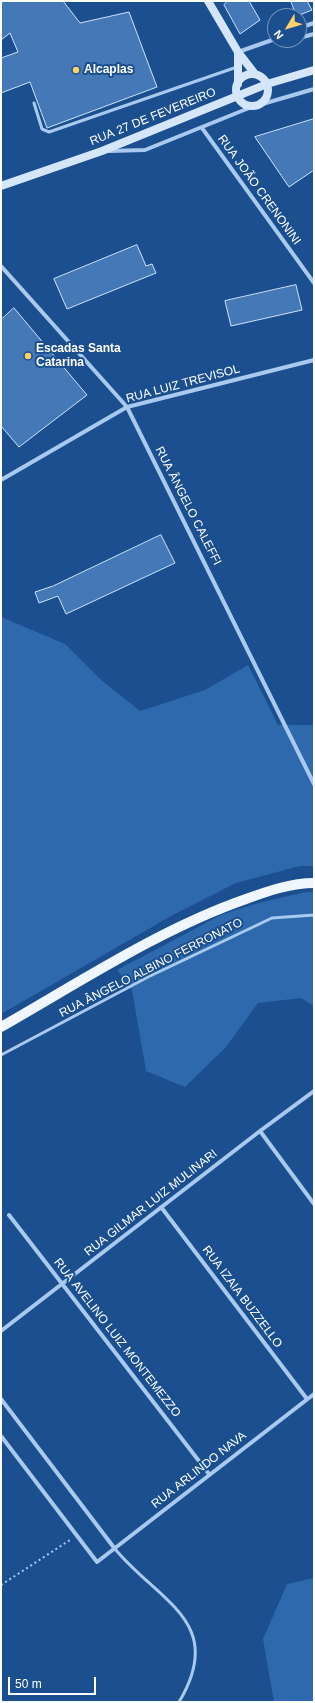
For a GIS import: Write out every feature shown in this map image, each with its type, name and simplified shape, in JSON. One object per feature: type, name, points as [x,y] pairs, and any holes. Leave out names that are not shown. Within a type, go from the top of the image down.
[{"type":"main road","points":[[208,1],[238,52],[255,74],[264,79],[268,84],[266,98],[256,106],[244,103],[237,96],[239,66],[238,52]]},
{"type":"main road","name":"RUA 27 DE FEVEREIRO","points":[[1,186],[199,113],[268,84],[314,70]]},
{"type":"main road","points":[[238,84],[245,76],[255,74]]},
{"type":"main road","points":[[1,1027],[114,962],[222,907],[272,890],[314,883]]},
{"type":"street","points":[[238,52],[267,42]]},
{"type":"street","points":[[102,150],[145,150],[256,106],[314,88]]},
{"type":"street","name":"RUA JOÃO CRENONINI","points":[[202,128],[314,283]]},
{"type":"street","name":"RUA ÂNGELO CALEFFI","points":[[1,266],[127,407],[314,784]]},
{"type":"street","name":"RUA LUIZ TREVISOL","points":[[1,480],[127,407],[314,360]]},
{"type":"street","name":"RUA GILMAR LUIZ MULINARI","points":[[1,1331],[314,1091]]},
{"type":"street","points":[[260,1131],[314,1204]]},
{"type":"street","name":"RUA IZAIA BUZZELLO","points":[[162,1207],[307,1399]]},
{"type":"street","name":"RUA AVELINO LUIZ MONTEMEZZO","points":[[9,1215],[209,1474]]},
{"type":"street","name":"RUA ARLINDO NAVA","points":[[76,1536],[97,1562],[314,1394]]},
{"type":"street","points":[[1,1399],[115,1549]]},
{"type":"street","points":[[1,1436],[76,1536]]},
{"type":"lane","points":[[34,103],[42,129],[49,132],[239,66]]},
{"type":"lane","name":"RUA ÂNGELO ALBINO FERRONATO","points":[[1,1055],[148,977],[272,918],[314,915]]},
{"type":"lane","points":[[115,1549],[129,1566],[178,1609],[191,1629],[195,1649],[193,1676],[179,1702]]},
{"type":"path","points":[[1,1585],[76,1536]]},
{"type":"shaded area","points":[[1,617],[65,644],[100,679],[140,711],[205,690],[248,665],[278,725],[314,725],[314,866],[300,866],[236,883],[171,916],[1,1014]]},
{"type":"shaded area","points":[[306,892],[314,892],[314,1006],[301,998],[258,1003],[226,1047],[185,1087],[146,1071],[132,990],[117,970],[221,915],[258,903]]},
{"type":"shaded area","points":[[314,1578],[314,1702],[274,1702],[263,1639],[287,1584]]},
{"type":"building","name":"Alcaplas","points":[[1,1],[63,1],[80,23],[129,12],[157,87],[47,128],[30,82],[1,93],[1,58],[18,52],[10,33],[1,40]]},
{"type":"building","points":[[228,1],[249,1],[260,20],[240,34],[224,5]]},
{"type":"building","points":[[291,1],[307,1],[312,10],[307,12],[307,8],[294,8]]},
{"type":"building","points":[[314,119],[314,170],[289,187],[255,137]]},
{"type":"building","points":[[137,245],[146,266],[152,264],[156,273],[67,309],[54,279]]},
{"type":"building","points":[[296,285],[302,310],[231,326],[225,301]]},
{"type":"building","name":"Escadas Santa Catarina","points":[[14,308],[87,395],[19,447],[1,426],[1,320]]},
{"type":"building","points":[[161,535],[175,563],[66,614],[58,596],[39,603],[35,592],[53,586]]},
{"type":"place","name":"Alcaplas","points":[[76,70]]},
{"type":"place","name":"Escadas Santa Catarina","points":[[28,356]]}]
